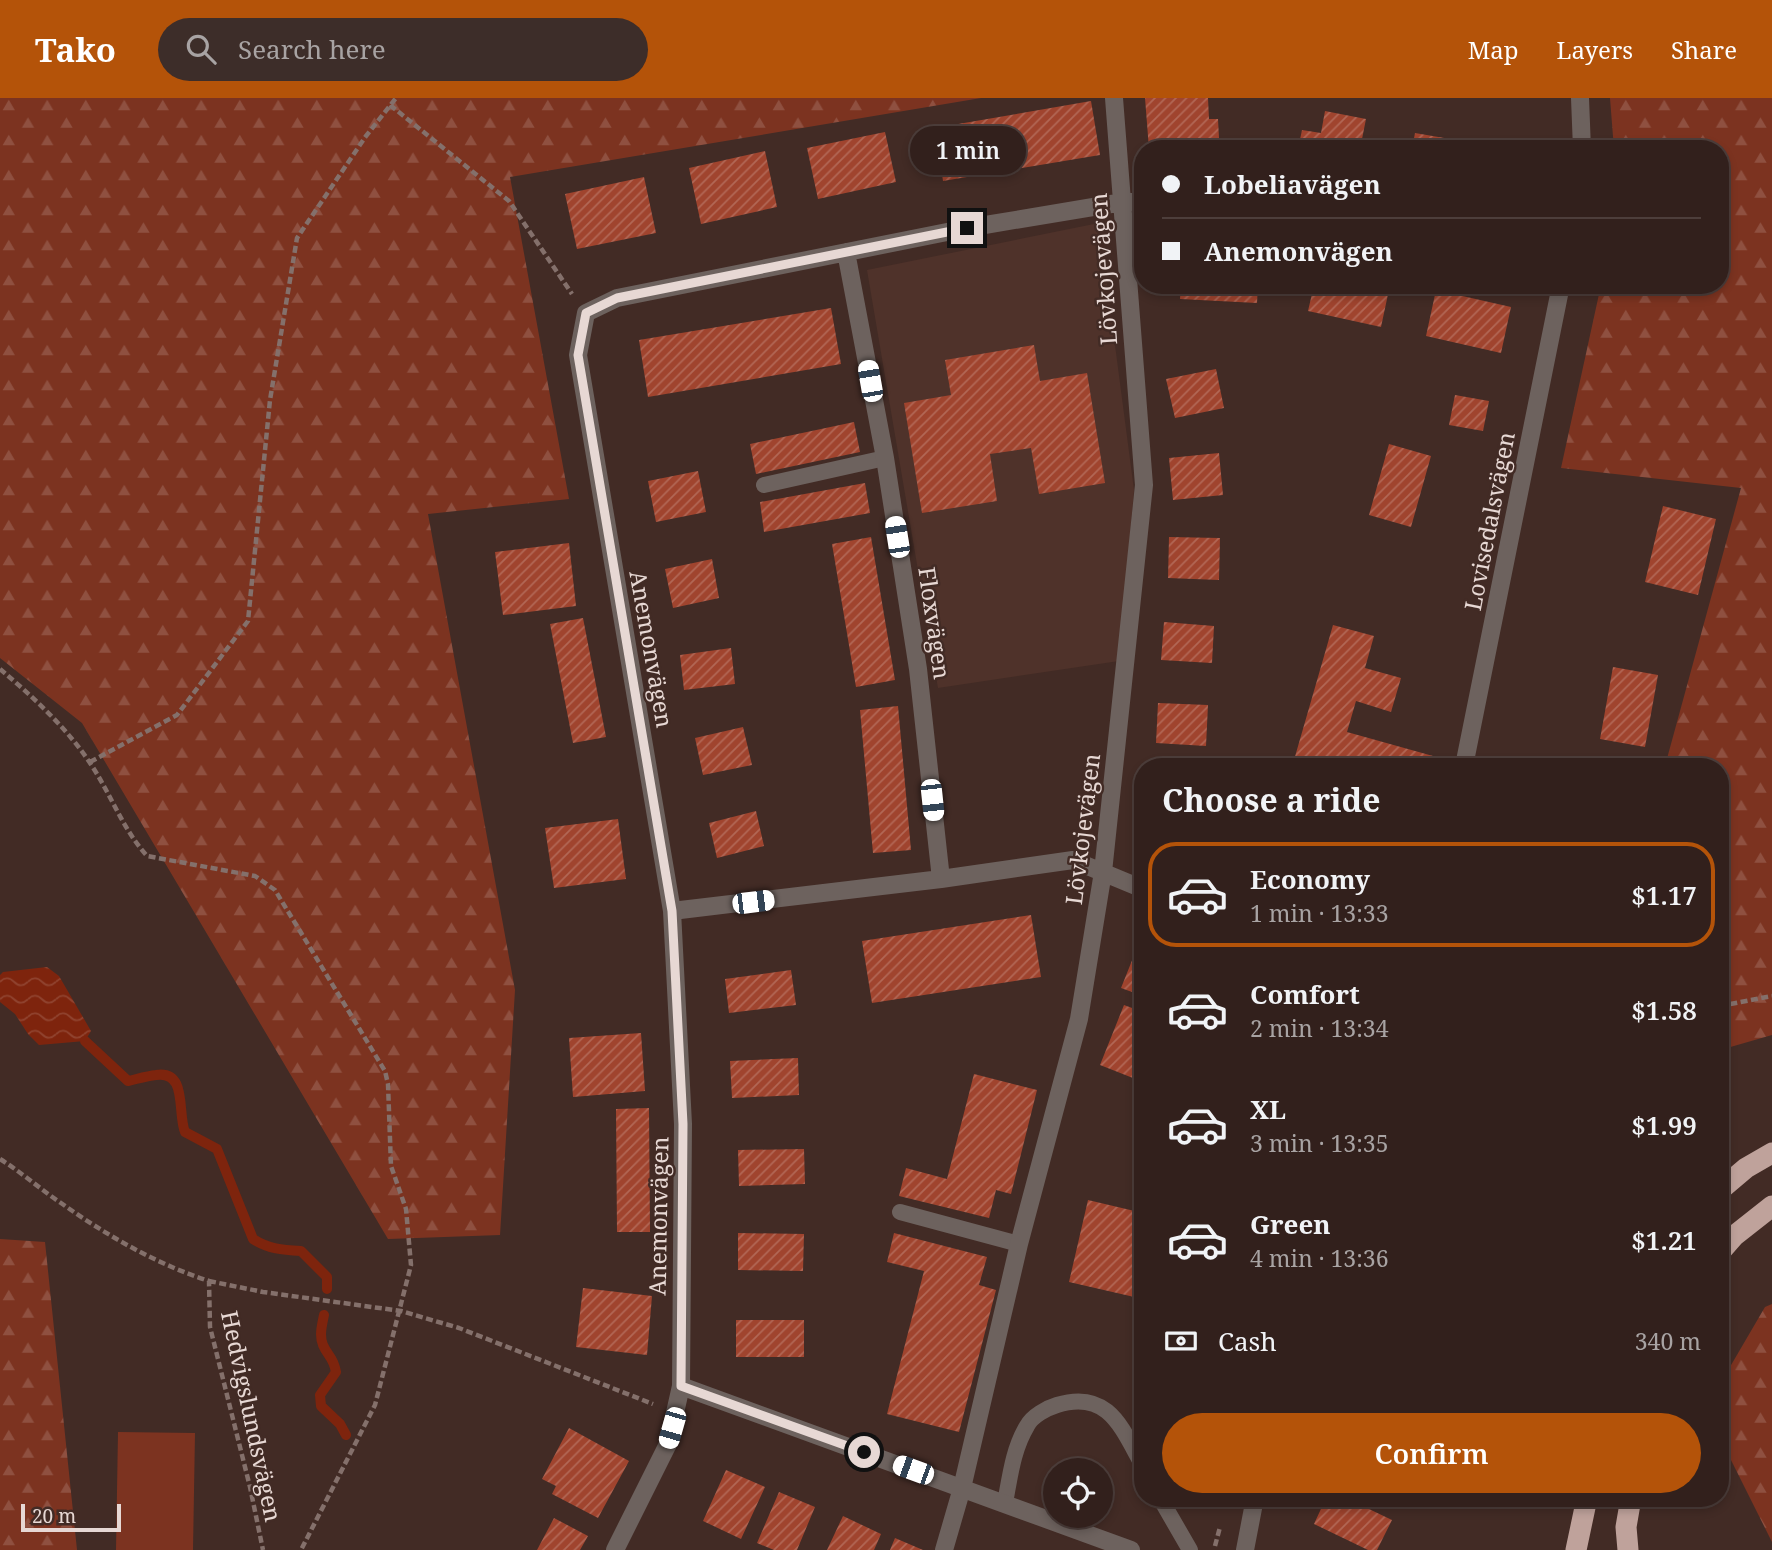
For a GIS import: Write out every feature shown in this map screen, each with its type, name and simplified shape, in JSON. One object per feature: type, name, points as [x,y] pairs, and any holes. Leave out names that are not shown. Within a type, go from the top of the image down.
[{"type":"highway","points":[[1729,1182],[1746,1168],[1772,1153]]},
{"type":"highway","points":[[1729,1242],[1772,1206]]},
{"type":"highway","points":[[1576,1550],[1585,1507]]},
{"type":"highway","points":[[1628,1550],[1626,1527],[1629,1507]]},
{"type":"street","name":"Lövkojevägen","points":[[944,1550],[962,1488],[1019,1244],[1079,1018],[1103,872],[1144,485],[1114,98]]},
{"type":"street","points":[[1580,98],[1582,140]]},
{"type":"street","points":[[586,313],[617,298],[967,228],[1134,202]]},
{"type":"street","name":"Floxvägen","points":[[846,252],[885,458],[918,669],[941,879]]},
{"type":"street","name":"Lovisedalsvägen","points":[[1466,758],[1559,294]]},
{"type":"street","name":"Anemonvägen","points":[[586,313],[578,355],[672,911],[683,1124],[681,1386],[668,1444],[615,1550]]},
{"type":"street","points":[[672,911],[941,879],[1073,860],[1134,884]]},
{"type":"street","points":[[681,1386],[1131,1550]]},
{"type":"street","points":[[1245,1550],[1253,1507]]},
{"type":"lane","points":[[764,485],[885,458]]},
{"type":"lane","points":[[900,1212],[1019,1244]]},
{"type":"lane","points":[[1005,1503],[1013,1464],[1028,1422],[1053,1406],[1083,1401],[1100,1405],[1120,1426],[1134,1450]]},
{"type":"lane","points":[[1165,1507],[1190,1550]]},
{"type":"path","points":[[90,762],[177,715],[248,621],[270,400],[297,238],[366,136],[396,98]]},
{"type":"path","points":[[390,105],[509,201],[586,313]]},
{"type":"path","points":[[0,669],[39,703],[90,762],[123,824],[147,856],[255,876],[275,890],[385,1071],[388,1084],[391,1166],[406,1209],[411,1265],[375,1405],[301,1550]]},
{"type":"path","points":[[1729,1004],[1772,996]]},
{"type":"path","name":"Hedvigslundsvägen","points":[[0,1158],[61,1204],[132,1248],[181,1272],[209,1281],[210,1327],[263,1550]]},
{"type":"path","points":[[209,1281],[263,1292],[401,1311],[459,1328],[676,1413]]},
{"type":"path","points":[[1214,1550],[1222,1518]]},
{"type":"shaded area","points":[[1099,223],[1134,490],[1119,661],[938,688],[867,270]]},
{"type":"green space","points":[[0,98],[981,98],[510,177],[569,499],[428,514],[515,990],[500,1235],[388,1239],[82,723],[0,658]]},
{"type":"green space","points":[[1610,98],[1772,98],[1772,1035],[1729,1047],[1729,758],[1667,758],[1741,488],[1561,468],[1599,294],[1729,294],[1729,140],[1613,140]]},
{"type":"green space","points":[[0,1239],[45,1242],[77,1550],[0,1550]]},
{"type":"green space","points":[[1772,1304],[1772,1542],[1729,1456],[1729,1369],[1765,1307]]},
{"type":"green space","points":[[118,1432],[195,1433],[193,1550],[116,1550]]},
{"type":"water","points":[[47,967],[59,976],[91,1031],[85,1041],[39,1045],[15,1014],[0,1002],[0,975],[3,972]]},
{"type":"building","points":[[1145,98],[1208,98],[1209,119],[1218,119],[1219,138],[1148,140]]},
{"type":"building","points":[[1091,101],[1100,155],[943,181],[935,128]]},
{"type":"building","points":[[1325,111],[1366,119],[1362,140],[1300,140],[1302,130],[1321,133]]},
{"type":"building","points":[[885,132],[896,182],[818,199],[807,148]]},
{"type":"building","points":[[1415,133],[1456,140],[1414,140]]},
{"type":"building","points":[[765,151],[777,207],[701,224],[689,168]]},
{"type":"building","points":[[644,177],[656,233],[577,249],[565,194]]},
{"type":"building","points":[[1180,294],[1258,294],[1257,303],[1180,299]]},
{"type":"building","points":[[1312,294],[1388,294],[1381,327],[1308,311]]},
{"type":"building","points":[[1435,294],[1454,294],[1511,307],[1501,353],[1426,336]]},
{"type":"building","points":[[831,308],[841,364],[648,397],[639,340]]},
{"type":"building","points":[[1034,345],[1040,381],[1087,373],[1105,483],[1039,494],[1031,448],[990,454],[997,501],[922,513],[904,403],[951,395],[945,360]]},
{"type":"building","points":[[1216,369],[1224,408],[1175,418],[1166,379]]},
{"type":"building","points":[[1455,395],[1489,401],[1483,431],[1449,425]]},
{"type":"building","points":[[854,422],[860,452],[756,474],[750,444]]},
{"type":"building","points":[[1389,444],[1431,456],[1411,527],[1369,515]]},
{"type":"building","points":[[1219,453],[1223,495],[1173,500],[1169,458]]},
{"type":"building","points":[[698,471],[706,512],[656,522],[648,481]]},
{"type":"building","points":[[865,483],[870,513],[764,532],[760,502]]},
{"type":"building","points":[[1663,506],[1716,519],[1698,595],[1645,582]]},
{"type":"building","points":[[871,537],[895,680],[856,687],[832,544]]},
{"type":"building","points":[[1169,537],[1220,538],[1219,580],[1168,578]]},
{"type":"building","points":[[569,543],[576,606],[503,615],[495,552]]},
{"type":"building","points":[[712,559],[719,598],[673,608],[665,569]]},
{"type":"building","points":[[583,618],[606,737],[573,743],[550,624]]},
{"type":"building","points":[[1164,622],[1214,626],[1212,663],[1161,660]]},
{"type":"building","points":[[1333,625],[1374,636],[1365,668],[1401,678],[1391,712],[1356,701],[1347,732],[1432,758],[1295,758]]},
{"type":"building","points":[[731,648],[735,684],[684,690],[680,655]]},
{"type":"building","points":[[1613,667],[1658,675],[1645,747],[1600,739]]},
{"type":"building","points":[[1158,703],[1208,705],[1206,746],[1156,743]]},
{"type":"building","points":[[898,706],[911,850],[873,853],[860,710]]},
{"type":"building","points":[[743,727],[752,765],[703,775],[695,738]]},
{"type":"building","points":[[756,811],[764,846],[717,858],[709,823]]},
{"type":"building","points":[[618,819],[626,879],[554,888],[545,828]]},
{"type":"building","points":[[1031,915],[1041,977],[872,1003],[862,941]]},
{"type":"building","points":[[1134,956],[1134,993],[1121,988]]},
{"type":"building","points":[[791,970],[796,1005],[729,1013],[725,979]]},
{"type":"building","points":[[1124,1005],[1134,1009],[1134,1078],[1100,1065]]},
{"type":"building","points":[[641,1033],[645,1091],[573,1097],[569,1038]]},
{"type":"building","points":[[798,1058],[799,1095],[732,1098],[730,1061]]},
{"type":"building","points":[[974,1074],[1037,1090],[1011,1194],[996,1190],[989,1218],[899,1196],[906,1168],[947,1179]]},
{"type":"building","points":[[649,1108],[650,1232],[617,1232],[616,1109]]},
{"type":"building","points":[[804,1149],[805,1184],[739,1186],[738,1150]]},
{"type":"building","points":[[1088,1200],[1134,1211],[1134,1297],[1069,1282]]},
{"type":"building","points":[[738,1233],[804,1234],[803,1271],[738,1270]]},
{"type":"building","points":[[894,1233],[987,1257],[979,1285],[996,1290],[959,1432],[887,1414],[924,1271],[887,1262]]},
{"type":"building","points":[[583,1288],[652,1296],[647,1355],[576,1347]]},
{"type":"building","points":[[736,1320],[804,1320],[804,1357],[736,1357]]},
{"type":"building","points":[[569,1428],[629,1461],[598,1518],[552,1494],[556,1486],[542,1479]]},
{"type":"building","points":[[726,1470],[765,1487],[741,1539],[703,1521]]},
{"type":"building","points":[[779,1492],[815,1507],[797,1550],[774,1550],[757,1543]]},
{"type":"building","points":[[1322,1507],[1365,1507],[1392,1520],[1377,1550],[1368,1550],[1314,1524]]},
{"type":"building","points":[[843,1516],[881,1534],[874,1550],[827,1550]]},
{"type":"building","points":[[554,1518],[588,1536],[580,1550],[537,1550]]},
{"type":"building","points":[[895,1538],[923,1550],[890,1550]]},
{"type":"waterway","points":[[85,1041],[128,1081],[156,1075],[166,1075],[173,1079],[180,1094],[185,1132],[217,1149],[253,1239],[270,1247],[301,1251],[327,1277],[327,1289]]},
{"type":"waterway","points":[[324,1315],[322,1342],[336,1372],[320,1395],[321,1406],[340,1424],[346,1435]]},
{"type":"route","points":[[864,1452],[681,1386],[683,1124],[672,911],[578,355],[586,313],[617,298],[967,228]]}]
